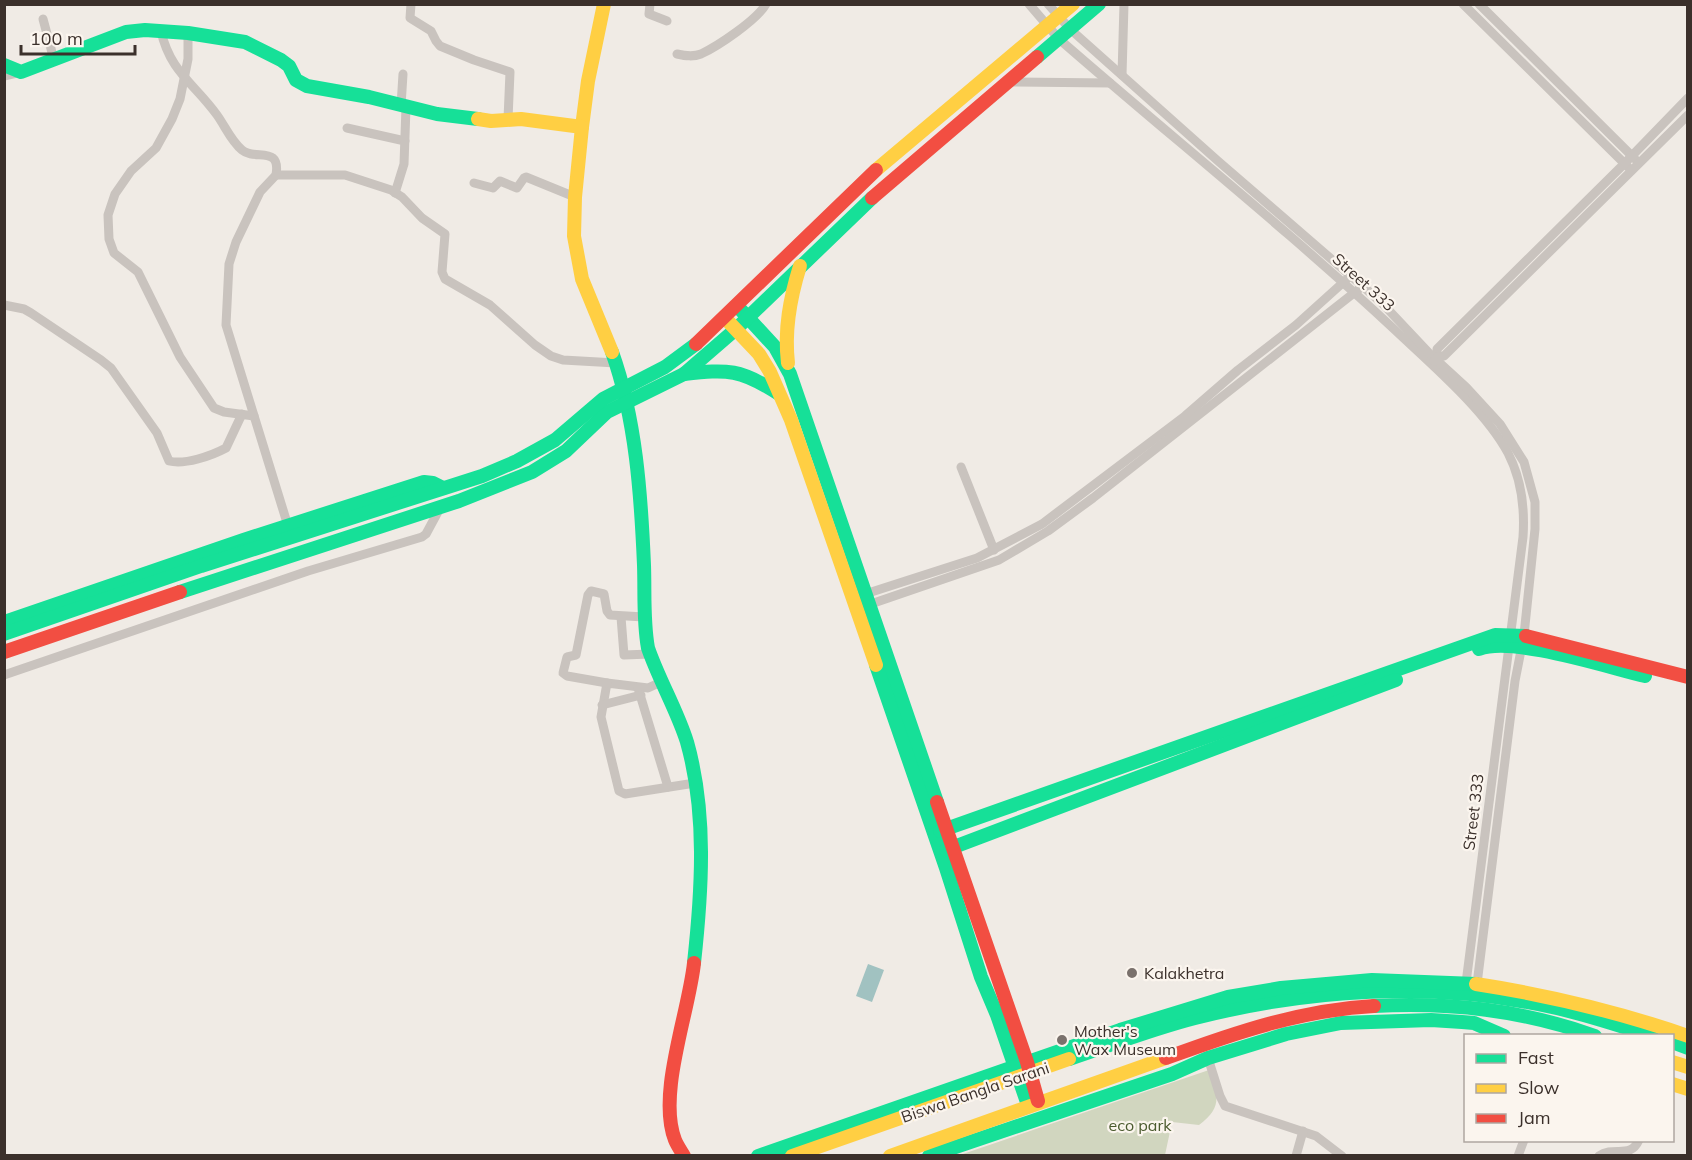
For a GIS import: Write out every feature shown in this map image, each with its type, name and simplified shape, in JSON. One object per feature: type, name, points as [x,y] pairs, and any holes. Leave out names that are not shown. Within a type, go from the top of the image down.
[{"type":"street","points":[[411,4],[410,18],[431,31],[438,44],[474,60],[510,72],[508,119]]},
{"type":"street","points":[[604,4],[590,70],[582,127],[575,197],[574,236],[582,279],[616,363],[637,456],[645,566],[645,632],[650,654],[686,739],[695,783],[699,826],[693,976],[675,1062],[670,1117],[677,1148],[684,1155]]},
{"type":"street","points":[[650,4],[649,14],[667,21]]},
{"type":"street","points":[[677,54],[687,56],[701,54],[749,22],[766,4]]},
{"type":"street","name":"Street 333","points":[[1029,4],[1059,39],[1342,282],[1381,302],[1479,413],[1508,453],[1518,476],[1525,513],[1516,640],[1471,983]]},
{"type":"street","name":"Street 333","points":[[1048,4],[1070,29],[1218,161],[1351,275],[1359,289]]},
{"type":"street","points":[[4,652],[242,571],[486,492],[532,472],[566,451],[622,396],[676,360],[737,305],[871,175],[1072,4]]},
{"type":"street","points":[[684,374],[748,318],[884,187],[1099,4]]},
{"type":"street","points":[[1122,75],[1124,4]]},
{"type":"street","points":[[1463,4],[1632,171]]},
{"type":"street","points":[[1479,4],[1640,164]]},
{"type":"street","points":[[43,19],[54,60]]},
{"type":"street","points":[[4,76],[54,60],[117,34],[145,30],[188,33],[245,42],[281,60],[289,66],[296,80],[307,86],[369,97],[437,114],[490,121],[521,119],[582,127]]},
{"type":"street","points":[[161,31],[166,50],[184,78],[218,116],[243,150],[250,154],[272,156],[277,165],[276,175],[260,192],[239,234],[229,264],[226,325],[288,526]]},
{"type":"street","points":[[188,33],[188,59],[172,119],[159,144],[131,171],[115,194],[108,215],[109,239],[114,253],[138,272],[180,357],[214,408],[224,412],[254,416]]},
{"type":"street","points":[[4,65],[21,72]]},
{"type":"street","points":[[395,193],[404,164],[403,74]]},
{"type":"street","points":[[1006,82],[1110,83]]},
{"type":"street","points":[[1436,362],[1437,349],[1688,98]]},
{"type":"street","points":[[1436,362],[1688,115]]},
{"type":"street","points":[[346,128],[405,141]]},
{"type":"street","points":[[276,175],[345,175],[395,193],[402,197],[422,218],[445,234],[442,272],[445,279],[490,306],[551,356],[563,360],[616,363]]},
{"type":"street","points":[[474,183],[493,188],[500,181],[517,188],[526,177],[575,197]]},
{"type":"street","points":[[800,266],[786,318],[785,339],[790,374],[861,601],[947,849],[981,977],[1022,1069],[1033,1103]]},
{"type":"street","points":[[861,601],[977,558],[1042,524],[1124,463],[1296,325],[1351,275]]},
{"type":"street","points":[[861,601],[999,560],[1048,531],[1359,289]]},
{"type":"street","points":[[4,305],[24,309],[31,313],[111,368],[157,433],[169,460],[179,462],[198,458],[226,448],[242,414]]},
{"type":"street","points":[[737,305],[775,347],[790,374]]},
{"type":"street","points":[[724,317],[759,354],[770,372],[861,601]]},
{"type":"street","points":[[4,634],[201,566],[482,476],[517,461],[555,440],[595,404],[684,374],[714,370],[736,371],[758,379],[779,394]]},
{"type":"street","points":[[961,467],[994,550]]},
{"type":"street","points":[[4,622],[424,482],[443,488]]},
{"type":"street","points":[[4,675],[308,571],[422,537],[426,534],[440,507]]},
{"type":"street","points":[[639,691],[567,676],[563,673],[566,658],[576,655],[586,602],[591,591],[604,594],[610,615],[644,617]]},
{"type":"street","points":[[621,617],[624,655],[650,654]]},
{"type":"street","points":[[940,831],[1495,635],[1688,677]]},
{"type":"street","points":[[947,849],[1487,646],[1516,640],[1688,686]]},
{"type":"street","points":[[602,705],[661,682]]},
{"type":"street","points":[[607,683],[601,717],[620,793],[695,783]]},
{"type":"street","points":[[639,691],[668,787]]},
{"type":"street","points":[[758,1155],[1022,1069],[1119,1030],[1228,997],[1281,988],[1371,980],[1471,983],[1565,1000],[1640,1019],[1688,1036]]},
{"type":"street","name":"Biswa Bangla Sarani","points":[[792,1155],[1022,1069],[1191,1018],[1289,997],[1329,993],[1430,991],[1546,1005],[1648,1034]]},
{"type":"street","name":"Biswa Bangla Sarani","points":[[890,1155],[1262,1024],[1302,1014],[1338,1009],[1420,1005],[1455,1007],[1532,1017],[1592,1034]]},
{"type":"street","points":[[929,1155],[1172,1074],[1209,1058],[1286,1034],[1341,1023],[1431,1020],[1474,1023],[1502,1034]]},
{"type":"street","points":[[1209,1058],[1220,1096],[1226,1107],[1317,1136],[1342,1155]]},
{"type":"street","points":[[1296,1155],[1303,1131]]},
{"type":"street","points":[[1599,1155],[1606,1152],[1630,1152],[1636,1148],[1638,1142]]},
{"type":"green space","name":"eco park","points":[[1209,1070],[1216,1094],[1212,1112],[1199,1125],[1172,1122],[1165,1155],[957,1156]]},
{"type":"water","points":[[868,964],[884,970],[872,1002],[856,996]]},
{"type":"traffic: fast","points":[[1037,57],[1099,4]]},
{"type":"traffic: fast","points":[[4,65],[21,72],[126,32],[145,30],[188,33],[245,42],[281,60],[289,66],[296,80],[307,86],[369,97],[437,114],[478,119]]},
{"type":"traffic: fast","points":[[180,592],[459,501],[532,472],[566,451],[607,412],[684,374],[736,329],[872,198]]},
{"type":"traffic: fast","points":[[740,309],[775,347],[790,374],[937,802]]},
{"type":"traffic: fast","points":[[4,634],[201,566],[482,476],[517,461],[555,440],[603,399],[665,367],[696,344]]},
{"type":"traffic: fast","points":[[612,352],[627,404],[636,457],[644,565],[646,638],[657,672],[687,742],[698,796],[701,880],[694,963]]},
{"type":"traffic: fast","points":[[684,374],[723,372],[744,375],[779,394]]},
{"type":"traffic: fast","points":[[4,622],[243,540],[424,482],[443,488]]},
{"type":"traffic: fast","points":[[940,831],[1495,635],[1526,636]]},
{"type":"traffic: fast","points":[[1479,649],[1494,646],[1536,649],[1645,676]]},
{"type":"traffic: fast","points":[[876,665],[981,977],[997,1015],[1028,1105]]},
{"type":"traffic: fast","points":[[946,850],[1396,680]]},
{"type":"traffic: fast","points":[[758,1156],[1120,1030],[1228,997],[1281,988],[1372,980],[1476,984]]},
{"type":"traffic: fast","points":[[1069,1059],[1163,1027],[1238,1008],[1282,1000],[1370,992],[1415,991],[1503,998],[1574,1012],[1646,1034]]},
{"type":"traffic: fast","points":[[1374,1006],[1431,1005],[1486,1010],[1540,1020],[1589,1034]]},
{"type":"traffic: fast","points":[[929,1156],[1172,1074],[1208,1058],[1286,1034],[1341,1023],[1431,1020],[1474,1023],[1499,1034]]},
{"type":"traffic: fast","points":[[1674,1043],[1688,1048]]},
{"type":"traffic: slow","points":[[604,4],[588,81],[582,127],[575,197],[574,236],[582,279],[612,352]]},
{"type":"traffic: slow","points":[[876,170],[1073,4]]},
{"type":"traffic: slow","points":[[478,119],[491,121],[521,119],[582,127]]},
{"type":"traffic: slow","points":[[788,363],[789,314],[800,266]]},
{"type":"traffic: slow","points":[[724,317],[759,354],[770,372],[791,420],[876,665]]},
{"type":"traffic: slow","points":[[1476,984],[1583,1005],[1688,1036]]},
{"type":"traffic: slow","points":[[890,1156],[1166,1058]]},
{"type":"traffic: slow","points":[[792,1156],[1069,1059]]},
{"type":"traffic: slow","points":[[1674,1063],[1688,1067]]},
{"type":"traffic: slow","points":[[1674,1085],[1688,1089]]},
{"type":"traffic: jam","points":[[872,198],[1037,57]]},
{"type":"traffic: jam","points":[[696,344],[876,170]]},
{"type":"traffic: jam","points":[[4,652],[180,592]]},
{"type":"traffic: jam","points":[[1526,636],[1688,677]]},
{"type":"traffic: jam","points":[[937,802],[1027,1062],[1038,1101]]},
{"type":"traffic: jam","points":[[684,1156],[675,1140],[670,1121],[670,1100],[676,1053],[694,963]]},
{"type":"traffic: jam","points":[[1166,1058],[1268,1024],[1320,1012],[1374,1006]]},
{"type":"place","name":"Kalakhetra","points":[[1132,973]]},
{"type":"place","name":"Mother's Wax Museum","points":[[1062,1040]]}]
